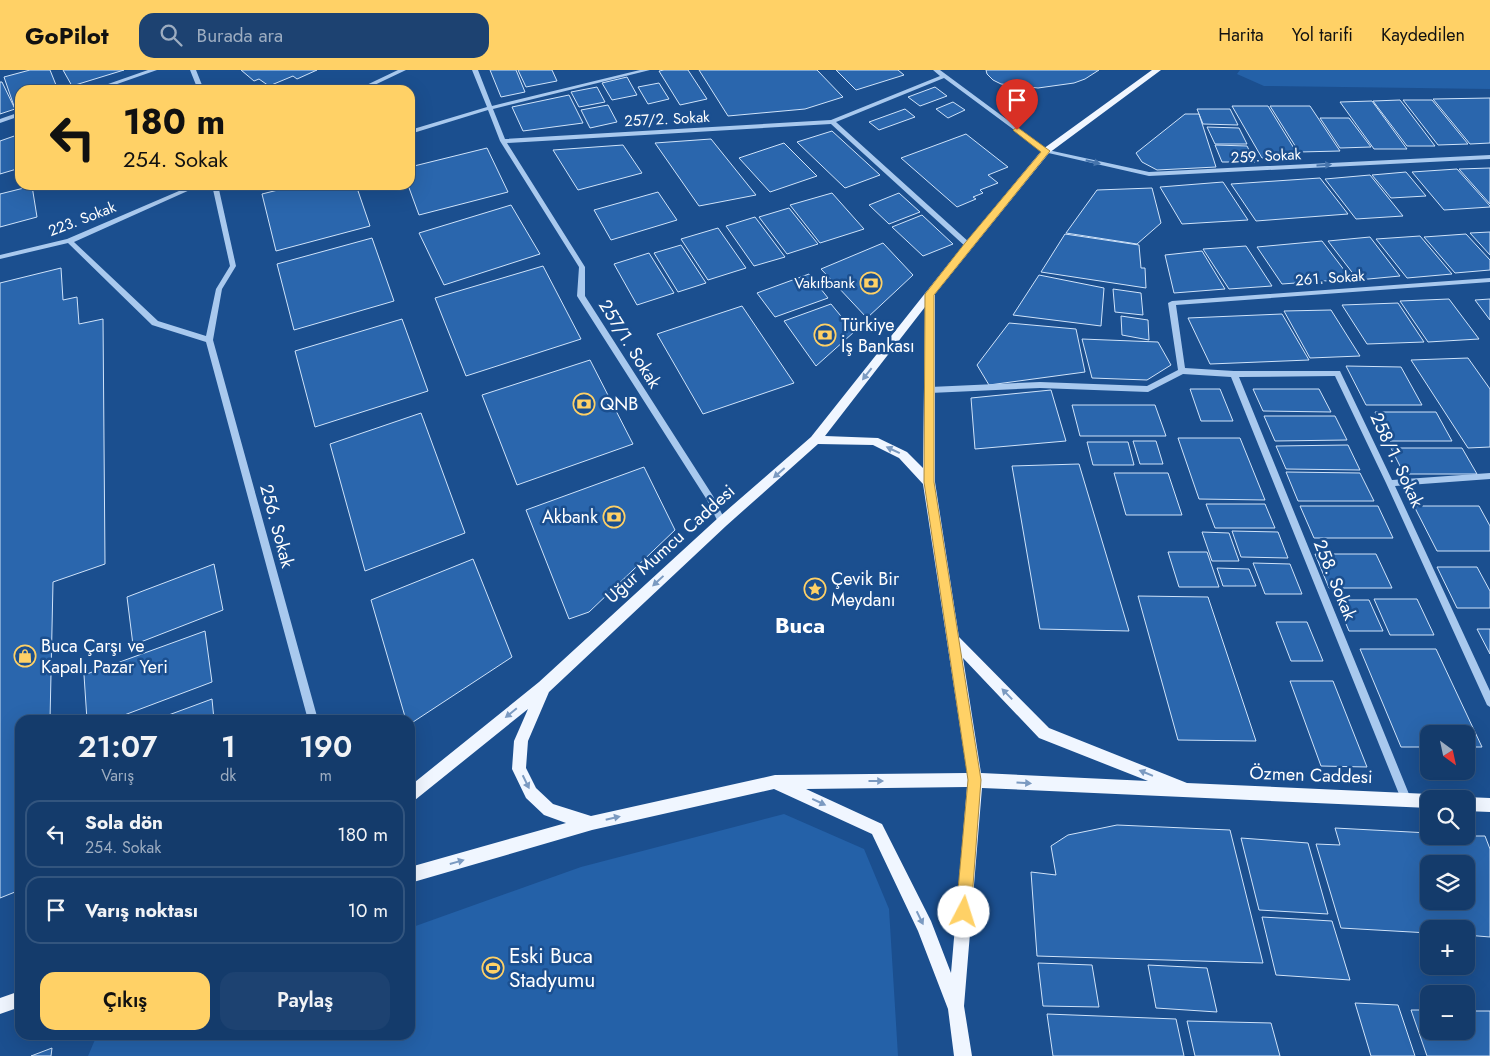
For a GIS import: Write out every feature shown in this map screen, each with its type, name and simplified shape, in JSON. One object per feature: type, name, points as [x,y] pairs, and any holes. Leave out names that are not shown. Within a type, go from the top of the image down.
[{"type":"main road","name":"Uğur Mumcu Caddesi","points":[[415,792],[544,687],[722,522],[815,440],[968,245],[1046,151],[1157,70]]},
{"type":"main road","points":[[930,294],[929,482],[975,780],[956,1006],[963,1056]]},
{"type":"main road","points":[[815,440],[874,441],[903,455],[929,482]]},
{"type":"main road","points":[[953,639],[1044,732],[1191,791]]},
{"type":"main road","points":[[544,687],[521,741],[519,769],[531,793],[549,810],[592,823]]},
{"type":"main road","name":"Özmen Caddesi","points":[[415,874],[592,823],[775,782],[975,780],[1420,800]]},
{"type":"main road","points":[[775,782],[877,829],[924,927],[956,1006]]},
{"type":"main road","points":[[1475,804],[1490,805]]},
{"type":"main road","points":[[0,1006],[15,1001]]},
{"type":"street","points":[[109,85],[154,70]]},
{"type":"street","points":[[193,70],[199,85]]},
{"type":"street","points":[[370,85],[404,70]]},
{"type":"street","name":"257/1. Sokak","points":[[475,70],[503,141],[582,266],[581,296],[710,498],[722,522]]},
{"type":"street","points":[[415,130],[490,108],[647,70]]},
{"type":"street","points":[[936,70],[1046,151]]},
{"type":"street","name":"257/2. Sokak","points":[[503,141],[832,122],[944,76]]},
{"type":"street","points":[[0,121],[15,116]]},
{"type":"street","points":[[832,122],[968,245]]},
{"type":"street","name":"259. Sokak","points":[[1046,151],[1149,174],[1490,157]]},
{"type":"street","name":"223. Sokak","points":[[0,257],[69,241],[186,190]]},
{"type":"street","name":"256. Sokak","points":[[216,190],[233,266],[219,289],[209,340],[312,715]]},
{"type":"street","points":[[69,241],[155,322],[209,340]]},
{"type":"street","name":"261. Sokak","points":[[1182,371],[1172,302],[1490,280]]},
{"type":"street","points":[[930,390],[1040,386],[1148,389],[1182,371]]},
{"type":"street","name":"258/1. Sokak","points":[[1182,371],[1234,374],[1338,373],[1490,702]]},
{"type":"street","name":"258. Sokak","points":[[1234,374],[1406,799]]},
{"type":"street","points":[[1390,483],[1490,476]]},
{"type":"shaded area","points":[[1240,70],[1490,70],[1490,89],[1264,86],[1237,74]]},
{"type":"shaded area","points":[[784,814],[864,849],[889,909],[898,1056],[88,1056],[95,1040],[415,1040],[415,926],[581,867]]},
{"type":"building","points":[[30,70],[50,70],[56,85],[15,85],[15,109],[4,77]]},
{"type":"building","points":[[63,70],[124,70],[75,85],[71,85]]},
{"type":"building","points":[[241,70],[317,70],[297,79],[293,76],[271,85],[268,85],[259,79],[254,81]]},
{"type":"building","points":[[490,70],[516,70],[525,92],[501,97]]},
{"type":"building","points":[[518,70],[552,70],[557,81],[526,87]]},
{"type":"building","points":[[688,70],[707,99],[680,105],[659,71]]},
{"type":"building","points":[[699,70],[817,70],[843,97],[805,109],[728,116]]},
{"type":"building","points":[[836,70],[898,70],[904,75],[856,90]]},
{"type":"building","points":[[986,70],[1099,70],[1085,79],[1074,83],[1038,88],[1001,84],[993,80]]},
{"type":"building","points":[[627,77],[637,95],[612,100],[602,83]]},
{"type":"building","points":[[0,82],[2,82],[15,109],[0,114]]},
{"type":"building","points":[[659,83],[669,99],[648,104],[638,87]]},
{"type":"building","points":[[597,87],[605,102],[579,107],[571,92]]},
{"type":"building","points":[[935,87],[947,96],[920,106],[908,97]]},
{"type":"building","points":[[569,95],[583,123],[523,131],[512,107]]},
{"type":"building","points":[[1490,98],[1490,143],[1470,144],[1433,99]]},
{"type":"building","points":[[1400,100],[1435,146],[1407,146],[1373,101]]},
{"type":"building","points":[[1403,100],[1432,100],[1468,144],[1438,145]]},
{"type":"building","points":[[1372,101],[1407,149],[1374,149],[1340,102]]},
{"type":"building","points":[[953,102],[965,110],[948,118],[936,109]]},
{"type":"building","points":[[608,105],[617,122],[590,128],[581,110]]},
{"type":"building","points":[[1232,106],[1268,106],[1300,158],[1262,158]]},
{"type":"building","points":[[1270,106],[1310,106],[1340,151],[1299,152]]},
{"type":"building","points":[[905,109],[915,117],[879,130],[869,122]]},
{"type":"building","points":[[1197,109],[1230,109],[1238,125],[1203,124]]},
{"type":"building","points":[[1185,114],[1199,114],[1216,167],[1157,170],[1142,162],[1136,153]]},
{"type":"building","points":[[1320,118],[1349,118],[1371,147],[1340,148]]},
{"type":"building","points":[[1207,127],[1239,128],[1247,144],[1215,144]]},
{"type":"building","points":[[832,131],[880,175],[845,188],[797,142]]},
{"type":"building","points":[[966,134],[1008,167],[988,175],[998,183],[980,190],[983,193],[973,197],[976,199],[957,207],[901,158]]},
{"type":"building","points":[[15,136],[15,170],[0,174],[0,141]]},
{"type":"building","points":[[711,139],[756,195],[699,206],[655,143]]},
{"type":"building","points":[[784,143],[817,176],[770,192],[739,158]]},
{"type":"building","points":[[623,145],[642,173],[578,190],[553,150]]},
{"type":"building","points":[[1215,145],[1247,146],[1255,162],[1222,162]]},
{"type":"building","points":[[487,148],[508,192],[419,215],[410,190],[415,190],[415,166]]},
{"type":"building","points":[[1490,168],[1490,204],[1459,169]]},
{"type":"building","points":[[1457,169],[1490,207],[1444,210],[1412,172]]},
{"type":"building","points":[[1406,172],[1426,196],[1391,198],[1372,175]]},
{"type":"building","points":[[1370,175],[1403,216],[1356,219],[1325,179]]},
{"type":"building","points":[[1320,178],[1348,214],[1256,221],[1231,184]]},
{"type":"building","points":[[1223,182],[1248,220],[1182,224],[1160,187]]},
{"type":"building","points":[[1152,188],[1161,223],[1137,244],[1066,233],[1097,190]]},
{"type":"building","points":[[16,190],[33,190],[37,217],[0,227],[0,194]]},
{"type":"building","points":[[278,190],[358,190],[370,226],[276,251],[262,194]]},
{"type":"building","points":[[658,192],[677,220],[611,240],[594,210]]},
{"type":"building","points":[[832,193],[864,229],[820,243],[790,205]]},
{"type":"building","points":[[899,193],[920,212],[889,224],[869,205]]},
{"type":"building","points":[[511,205],[540,254],[444,285],[419,233]]},
{"type":"building","points":[[789,208],[818,244],[787,254],[759,217]]},
{"type":"building","points":[[922,215],[953,244],[923,256],[892,227]]},
{"type":"building","points":[[755,217],[785,257],[754,266],[726,226]]},
{"type":"building","points":[[718,228],[746,268],[708,280],[681,239]]},
{"type":"building","points":[[1490,232],[1490,255],[1470,233]]},
{"type":"building","points":[[1065,234],[1139,245],[1141,268],[1145,268],[1146,288],[1041,272]]},
{"type":"building","points":[[1466,234],[1490,260],[1490,270],[1455,273],[1424,237]]},
{"type":"building","points":[[1420,236],[1452,274],[1407,278],[1376,239]]},
{"type":"building","points":[[1370,237],[1400,276],[1358,280],[1328,241]]},
{"type":"building","points":[[372,238],[394,301],[294,330],[277,264]]},
{"type":"building","points":[[1322,241],[1351,279],[1282,284],[1257,247]]},
{"type":"building","points":[[883,243],[913,275],[867,318],[821,269]]},
{"type":"building","points":[[681,245],[706,283],[678,292],[654,253]]},
{"type":"building","points":[[1246,246],[1272,286],[1229,289],[1203,249]]},
{"type":"building","points":[[1202,251],[1225,289],[1174,293],[1165,255]]},
{"type":"building","points":[[649,253],[674,293],[637,305],[614,264]]},
{"type":"building","points":[[543,266],[581,339],[466,376],[435,298]]},
{"type":"building","name":"Buca Çarşı ve Kapalı Pazar Yeri","points":[[61,268],[63,300],[77,297],[79,324],[103,319],[105,564],[53,582],[50,715],[15,715],[15,892],[0,898],[0,283]]},
{"type":"building","points":[[809,274],[828,298],[775,317],[757,293]]},
{"type":"building","points":[[1039,275],[1104,288],[1101,326],[1013,315]]},
{"type":"building","points":[[1113,289],[1141,293],[1143,315],[1115,312]]},
{"type":"building","points":[[1449,299],[1479,339],[1428,342],[1400,301]]},
{"type":"building","points":[[1490,299],[1490,320],[1475,300]]},
{"type":"building","points":[[1398,303],[1424,342],[1367,344],[1342,305]]},
{"type":"building","points":[[831,304],[854,332],[816,366],[784,321]]},
{"type":"building","points":[[742,306],[794,383],[703,414],[657,334]]},
{"type":"building","points":[[1331,310],[1360,356],[1310,358],[1284,311]]},
{"type":"building","points":[[1282,314],[1309,360],[1210,364],[1188,318]]},
{"type":"building","points":[[1121,316],[1148,320],[1149,340],[1122,335]]},
{"type":"building","points":[[402,319],[428,391],[315,427],[295,351]]},
{"type":"building","points":[[1009,323],[1076,329],[1085,372],[989,385],[977,365]]},
{"type":"building","points":[[1082,339],[1158,342],[1171,365],[1147,380],[1092,378]]},
{"type":"building","points":[[1468,358],[1490,389],[1490,447],[1468,448],[1411,360]]},
{"type":"building","points":[[590,360],[633,444],[517,485],[482,395]]},
{"type":"building","points":[[1346,366],[1401,367],[1422,405],[1366,405]]},
{"type":"building","points":[[1190,389],[1220,389],[1233,421],[1201,421]]},
{"type":"building","points":[[1253,389],[1319,389],[1331,412],[1263,411]]},
{"type":"building","points":[[1051,390],[1066,441],[975,449],[971,398]]},
{"type":"building","points":[[1072,405],[1155,405],[1166,436],[1080,436]]},
{"type":"building","points":[[1375,412],[1436,412],[1452,441],[1390,441]]},
{"type":"building","points":[[421,413],[465,533],[365,571],[330,444]]},
{"type":"building","points":[[1264,416],[1335,416],[1347,440],[1275,441]]},
{"type":"building","points":[[1178,438],[1240,438],[1265,500],[1199,499]]},
{"type":"building","points":[[1133,441],[1156,441],[1163,464],[1140,464]]},
{"type":"building","points":[[1087,442],[1128,442],[1134,465],[1093,465]]},
{"type":"building","points":[[1348,445],[1360,470],[1286,469],[1276,446]]},
{"type":"building","points":[[1391,448],[1462,448],[1477,474],[1404,474]]},
{"type":"building","points":[[1079,464],[1129,631],[1040,629],[1012,466]]},
{"type":"building","points":[[644,467],[675,530],[589,612],[569,619],[526,510]]},
{"type":"building","points":[[1286,472],[1360,473],[1374,501],[1298,501]]},
{"type":"building","points":[[1114,473],[1168,473],[1182,515],[1126,515]]},
{"type":"building","points":[[1206,504],[1265,504],[1275,528],[1215,528]]},
{"type":"building","points":[[1300,506],[1378,506],[1393,538],[1314,538]]},
{"type":"building","points":[[1414,506],[1479,506],[1490,526],[1490,551],[1437,551]]},
{"type":"building","points":[[1232,531],[1278,532],[1288,558],[1241,557]]},
{"type":"building","points":[[1202,532],[1229,533],[1239,561],[1212,561]]},
{"type":"building","points":[[1168,552],[1207,552],[1219,587],[1179,587]]},
{"type":"building","points":[[1315,554],[1376,554],[1392,588],[1329,588]]},
{"type":"building","points":[[473,559],[512,657],[415,721],[415,715],[405,715],[371,600]]},
{"type":"building","points":[[1253,563],[1290,564],[1302,594],[1265,594]]},
{"type":"building","points":[[214,564],[223,610],[133,645],[127,597]]},
{"type":"building","points":[[1437,567],[1477,567],[1490,591],[1490,608],[1457,608]]},
{"type":"building","points":[[1217,568],[1249,569],[1256,586],[1223,586]]},
{"type":"building","points":[[1138,596],[1208,597],[1256,741],[1178,740]]},
{"type":"building","points":[[1374,599],[1417,599],[1434,635],[1390,635]]},
{"type":"building","points":[[1336,600],[1369,600],[1383,631],[1349,631]]},
{"type":"building","points":[[1276,622],[1307,622],[1323,661],[1291,661]]},
{"type":"building","points":[[1477,629],[1490,629],[1490,654]]},
{"type":"building","points":[[205,631],[212,682],[124,715],[87,715],[84,675]]},
{"type":"building","points":[[1360,649],[1436,649],[1472,725],[1420,725],[1420,747],[1401,747]]},
{"type":"building","points":[[1290,681],[1333,681],[1367,767],[1321,766]]},
{"type":"building","points":[[212,699],[214,715],[169,715]]},
{"type":"building","points":[[1475,732],[1482,747],[1475,747]]},
{"type":"building","points":[[1117,825],[1230,830],[1263,963],[1037,956],[1031,872],[1056,875],[1051,846],[1068,835]]},
{"type":"building","points":[[1335,828],[1420,833],[1420,845],[1475,845],[1475,836],[1485,836],[1490,849],[1490,937],[1475,936],[1475,920],[1420,920],[1420,932],[1341,928],[1316,844],[1340,845]]},
{"type":"building","points":[[1241,838],[1308,843],[1328,914],[1259,910]]},
{"type":"building","points":[[1262,917],[1332,921],[1350,980],[1276,975]]},
{"type":"building","points":[[1038,963],[1092,965],[1099,1007],[1043,1006]]},
{"type":"building","points":[[1148,965],[1207,968],[1217,1012],[1156,1008]]},
{"type":"building","points":[[1355,1003],[1398,1005],[1415,1056],[1371,1056]]},
{"type":"building","points":[[1411,1010],[1420,1010],[1420,1036]]},
{"type":"building","points":[[1475,1011],[1490,1011],[1490,1056],[1427,1056],[1421,1040],[1475,1040]]},
{"type":"building","points":[[1047,1014],[1176,1019],[1184,1056],[1053,1056]]},
{"type":"building","points":[[1187,1021],[1271,1023],[1280,1056],[1195,1056]]},
{"type":"building","points":[[52,1048],[51,1056],[31,1056]]},
{"type":"place","name":"Vakıfbank","points":[[871,283]]},
{"type":"place","name":"Türkiye İş Bankası","points":[[825,335]]},
{"type":"place","name":"QNB","points":[[584,404]]},
{"type":"place","name":"Akbank","points":[[614,517]]},
{"type":"place","name":"Çevik Bir Meydanı","points":[[815,589]]},
{"type":"place","name":"Buca Çarşı ve Kapalı Pazar Yeri","points":[[25,656]]},
{"type":"place","name":"Eski Buca Stadyumu","points":[[493,968]]},
{"type":"district","name":"Buca","points":[[800,625]]},
{"type":"route","points":[[964,912],[975,780],[929,482],[930,294],[1046,151],[1017,130]]}]
